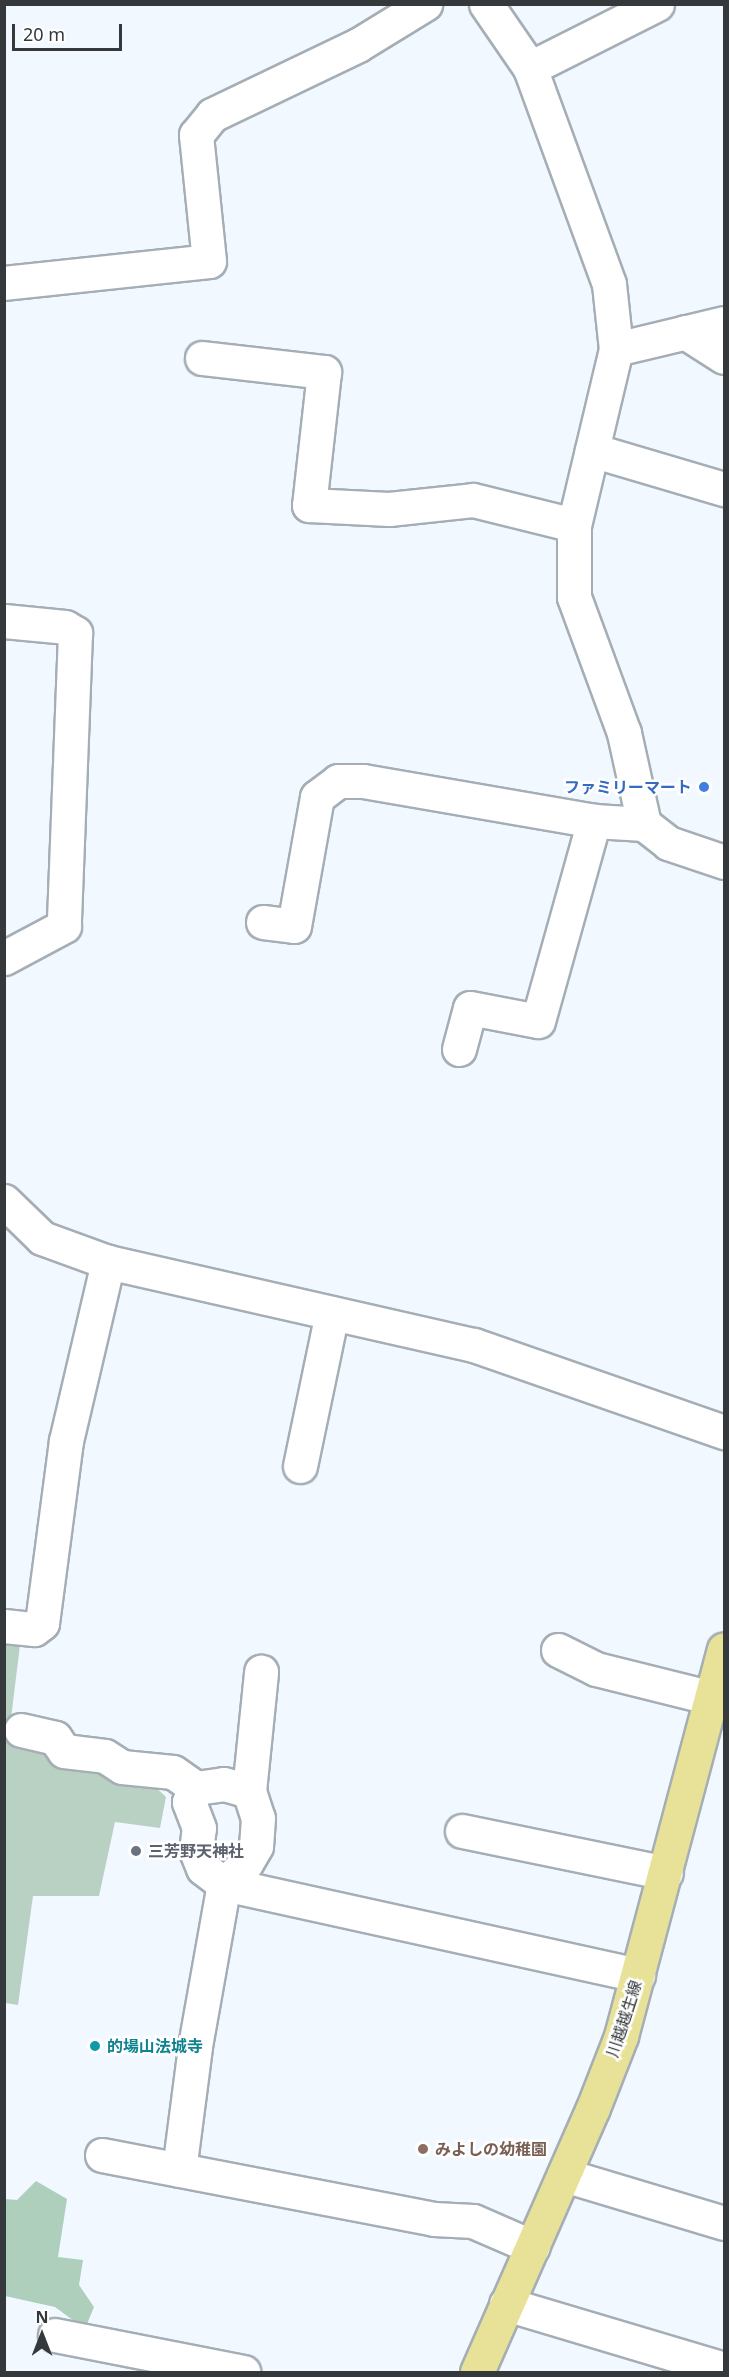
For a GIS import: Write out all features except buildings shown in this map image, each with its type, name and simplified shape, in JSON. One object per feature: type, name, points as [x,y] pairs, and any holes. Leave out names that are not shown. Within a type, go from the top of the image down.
[{"type":"main road","name":"川越越生線","points":[[477,2373],[609,2067],[638,1975],[724,1650]]},
{"type":"street","points":[[4,282],[209,261],[196,135],[212,115],[358,45],[425,4]]},
{"type":"street","points":[[486,4],[530,69],[609,284],[616,349],[574,525],[574,597],[624,733],[644,824]]},
{"type":"street","points":[[530,69],[657,4]]},
{"type":"street","points":[[616,349],[724,323]]},
{"type":"street","points":[[685,332],[724,357]]},
{"type":"street","points":[[202,358],[324,372],[309,505],[389,509],[473,500],[574,525]]},
{"type":"street","points":[[592,450],[724,489]]},
{"type":"street","points":[[4,621],[65,627],[75,633],[64,926],[4,958]]},
{"type":"street","points":[[262,922],[294,926],[317,797],[338,781],[363,781],[594,821],[644,824],[668,843],[724,862]]},
{"type":"street","points":[[459,1049],[470,1008],[538,1022],[594,821]]},
{"type":"street","points":[[4,1200],[42,1238],[108,1262],[474,1345],[724,1432]]},
{"type":"street","points":[[4,1626],[34,1629],[42,1623],[66,1441],[108,1262]]},
{"type":"street","points":[[300,1466],[332,1313]]},
{"type":"street","points":[[558,1650],[596,1669],[712,1698]]},
{"type":"street","points":[[179,2170],[195,2046],[224,1884],[246,1863],[256,1846],[258,1818],[249,1791],[261,1672]]},
{"type":"street","points":[[21,1730],[56,1738],[64,1751],[105,1756],[122,1767],[173,1772],[196,1788],[224,1784],[249,1791]]},
{"type":"street","points":[[196,1788],[189,1802],[200,1828],[196,1851],[203,1868],[224,1884],[638,1975]]},
{"type":"street","points":[[462,1831],[666,1873]]},
{"type":"street","points":[[102,2155],[434,2219],[473,2221],[533,2247]]},
{"type":"street","points":[[564,2175],[724,2223]]},
{"type":"street","points":[[506,2304],[724,2369]]},
{"type":"street","points":[[56,2335],[243,2373]]},
{"type":"green space","points":[[5,1644],[20,1645],[8,1743],[52,1747],[102,1760],[103,1774],[149,1781],[166,1797],[160,1828],[115,1822],[99,1896],[33,1896],[18,2005],[5,2003]]},
{"type":"green space","points":[[36,2181],[67,2199],[58,2257],[83,2260],[79,2285],[94,2307],[85,2329],[55,2307],[5,2296],[5,2199],[17,2200]]},
{"type":"place","name":"ファミリーマート","points":[[704,787]]},
{"type":"place","name":"三芳野天神社","points":[[136,1851]]},
{"type":"place","name":"的場山法城寺","points":[[95,2046]]},
{"type":"place","name":"みよしの幼稚園","points":[[423,2149]]}]
